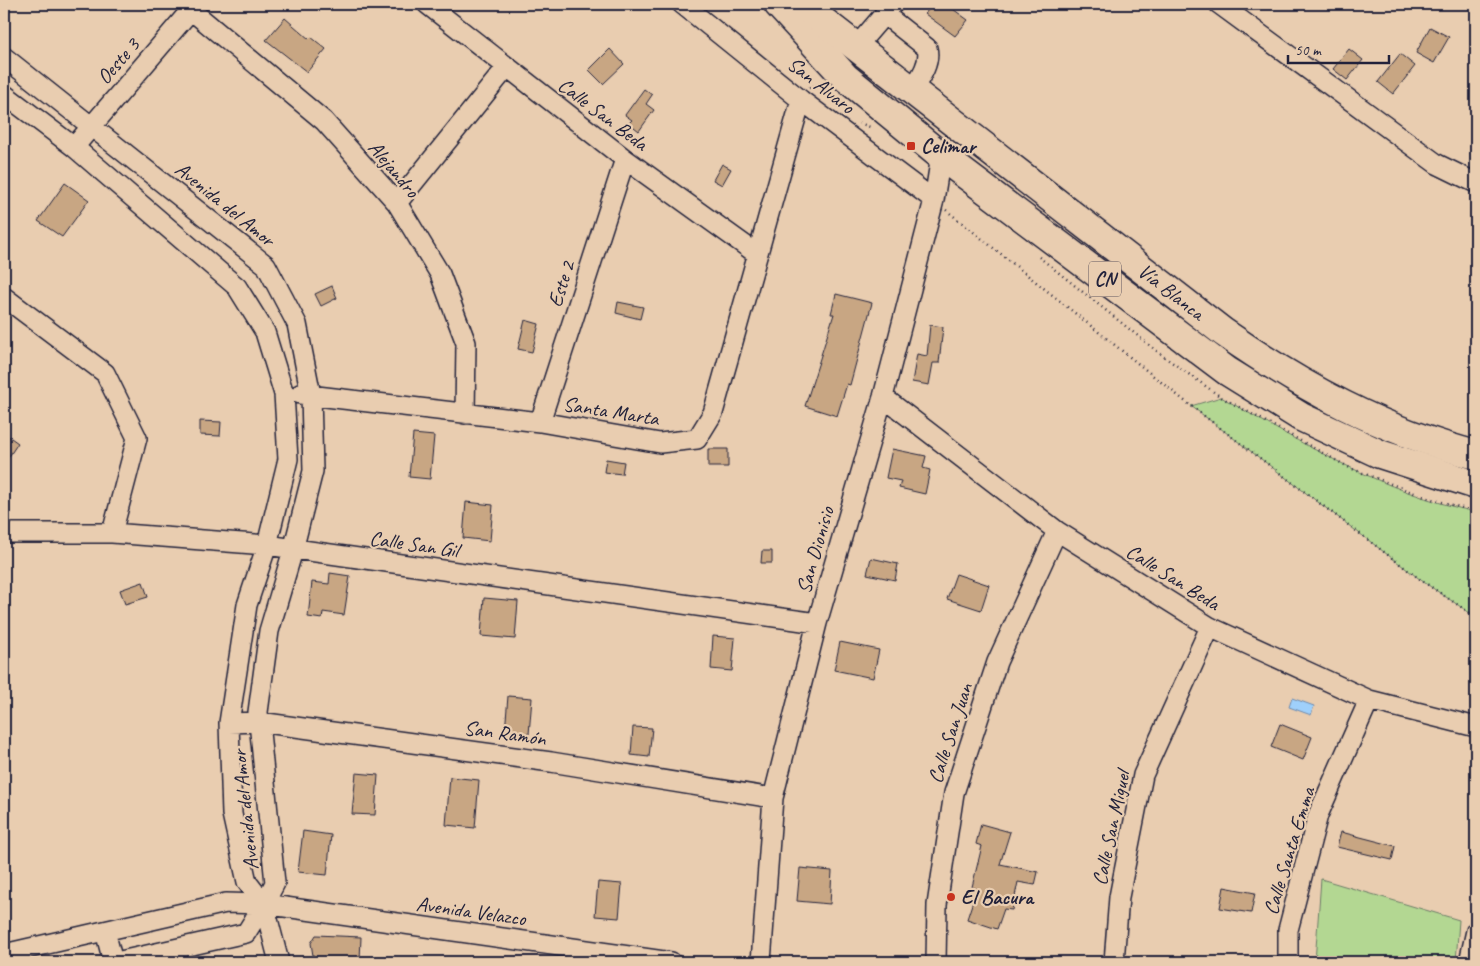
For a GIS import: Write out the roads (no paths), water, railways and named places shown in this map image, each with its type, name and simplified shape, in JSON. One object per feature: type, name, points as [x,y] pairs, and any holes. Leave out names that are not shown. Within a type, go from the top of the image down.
[{"type":"highway","name":"CN","points":[[778,4],[845,77],[941,156],[1227,372],[1301,417],[1380,454],[1476,485]]},
{"type":"highway","name":"Vía Blanca","points":[[801,4],[1223,332],[1269,365],[1371,419],[1407,435],[1476,455]]},
{"type":"street","name":"Calle San Beda","points":[[427,4],[625,160],[757,254]]},
{"type":"street","name":"San Alvaro","points":[[682,4],[802,100],[934,200]]},
{"type":"street","points":[[1219,4],[1437,164],[1476,183]]},
{"type":"street","name":"Oeste 3","points":[[74,147],[194,7]]},
{"type":"street","name":"Alejandro","points":[[194,7],[324,121],[397,203],[440,274],[466,343],[465,414]]},
{"type":"street","points":[[856,46],[889,9],[927,48],[929,56],[927,62],[912,90]]},
{"type":"street","name":"Avenida del Amor","points":[[4,57],[266,265],[297,324],[311,395],[313,471],[293,550],[269,631],[258,712],[275,882],[264,904],[247,882],[232,814],[229,722],[247,606],[267,546],[288,459],[284,394],[265,332],[238,287],[74,147],[4,94]]},
{"type":"street","points":[[397,203],[506,68]]},
{"type":"street","name":"Santa Marta","points":[[284,394],[311,395],[540,422],[660,443],[698,439],[713,413],[802,100]]},
{"type":"street","name":"San Dionisio","points":[[761,962],[774,798],[817,623],[883,397],[934,200],[941,156]]},
{"type":"street","name":"Este 2","points":[[540,422],[625,160]]},
{"type":"street","points":[[4,297],[105,373],[138,438],[112,533]]},
{"type":"street","name":"Calle San Beda","points":[[883,397],[1057,532],[1210,627],[1369,700],[1476,727]]},
{"type":"street","name":"Calle San Juan","points":[[936,962],[937,905],[954,794],[997,662],[1057,532]]},
{"type":"street","name":"Calle San Gil","points":[[4,533],[112,533],[267,546],[817,623]]},
{"type":"street","name":"Calle San Miguel","points":[[1114,962],[1119,897],[1142,775],[1210,627]]},
{"type":"street","name":"Calle Santa Emma","points":[[1288,962],[1288,930],[1318,815],[1369,700]]},
{"type":"street","name":"San Ramón","points":[[229,722],[259,722],[551,762],[774,798]]},
{"type":"street","name":"Avenida Velazco","points":[[4,954],[226,903],[264,904],[671,962]]},
{"type":"street","points":[[105,931],[114,962],[246,933],[264,904]]},
{"type":"street","points":[[264,904],[279,962]]},
{"type":"street","points":[[1469,962],[1476,931]]},
{"type":"water","points":[[1292,698],[1314,706],[1311,715],[1289,707]]},
{"type":"place","name":"Celimar","points":[[911,146]]},
{"type":"place","name":"El Bacura","points":[[951,897]]}]
